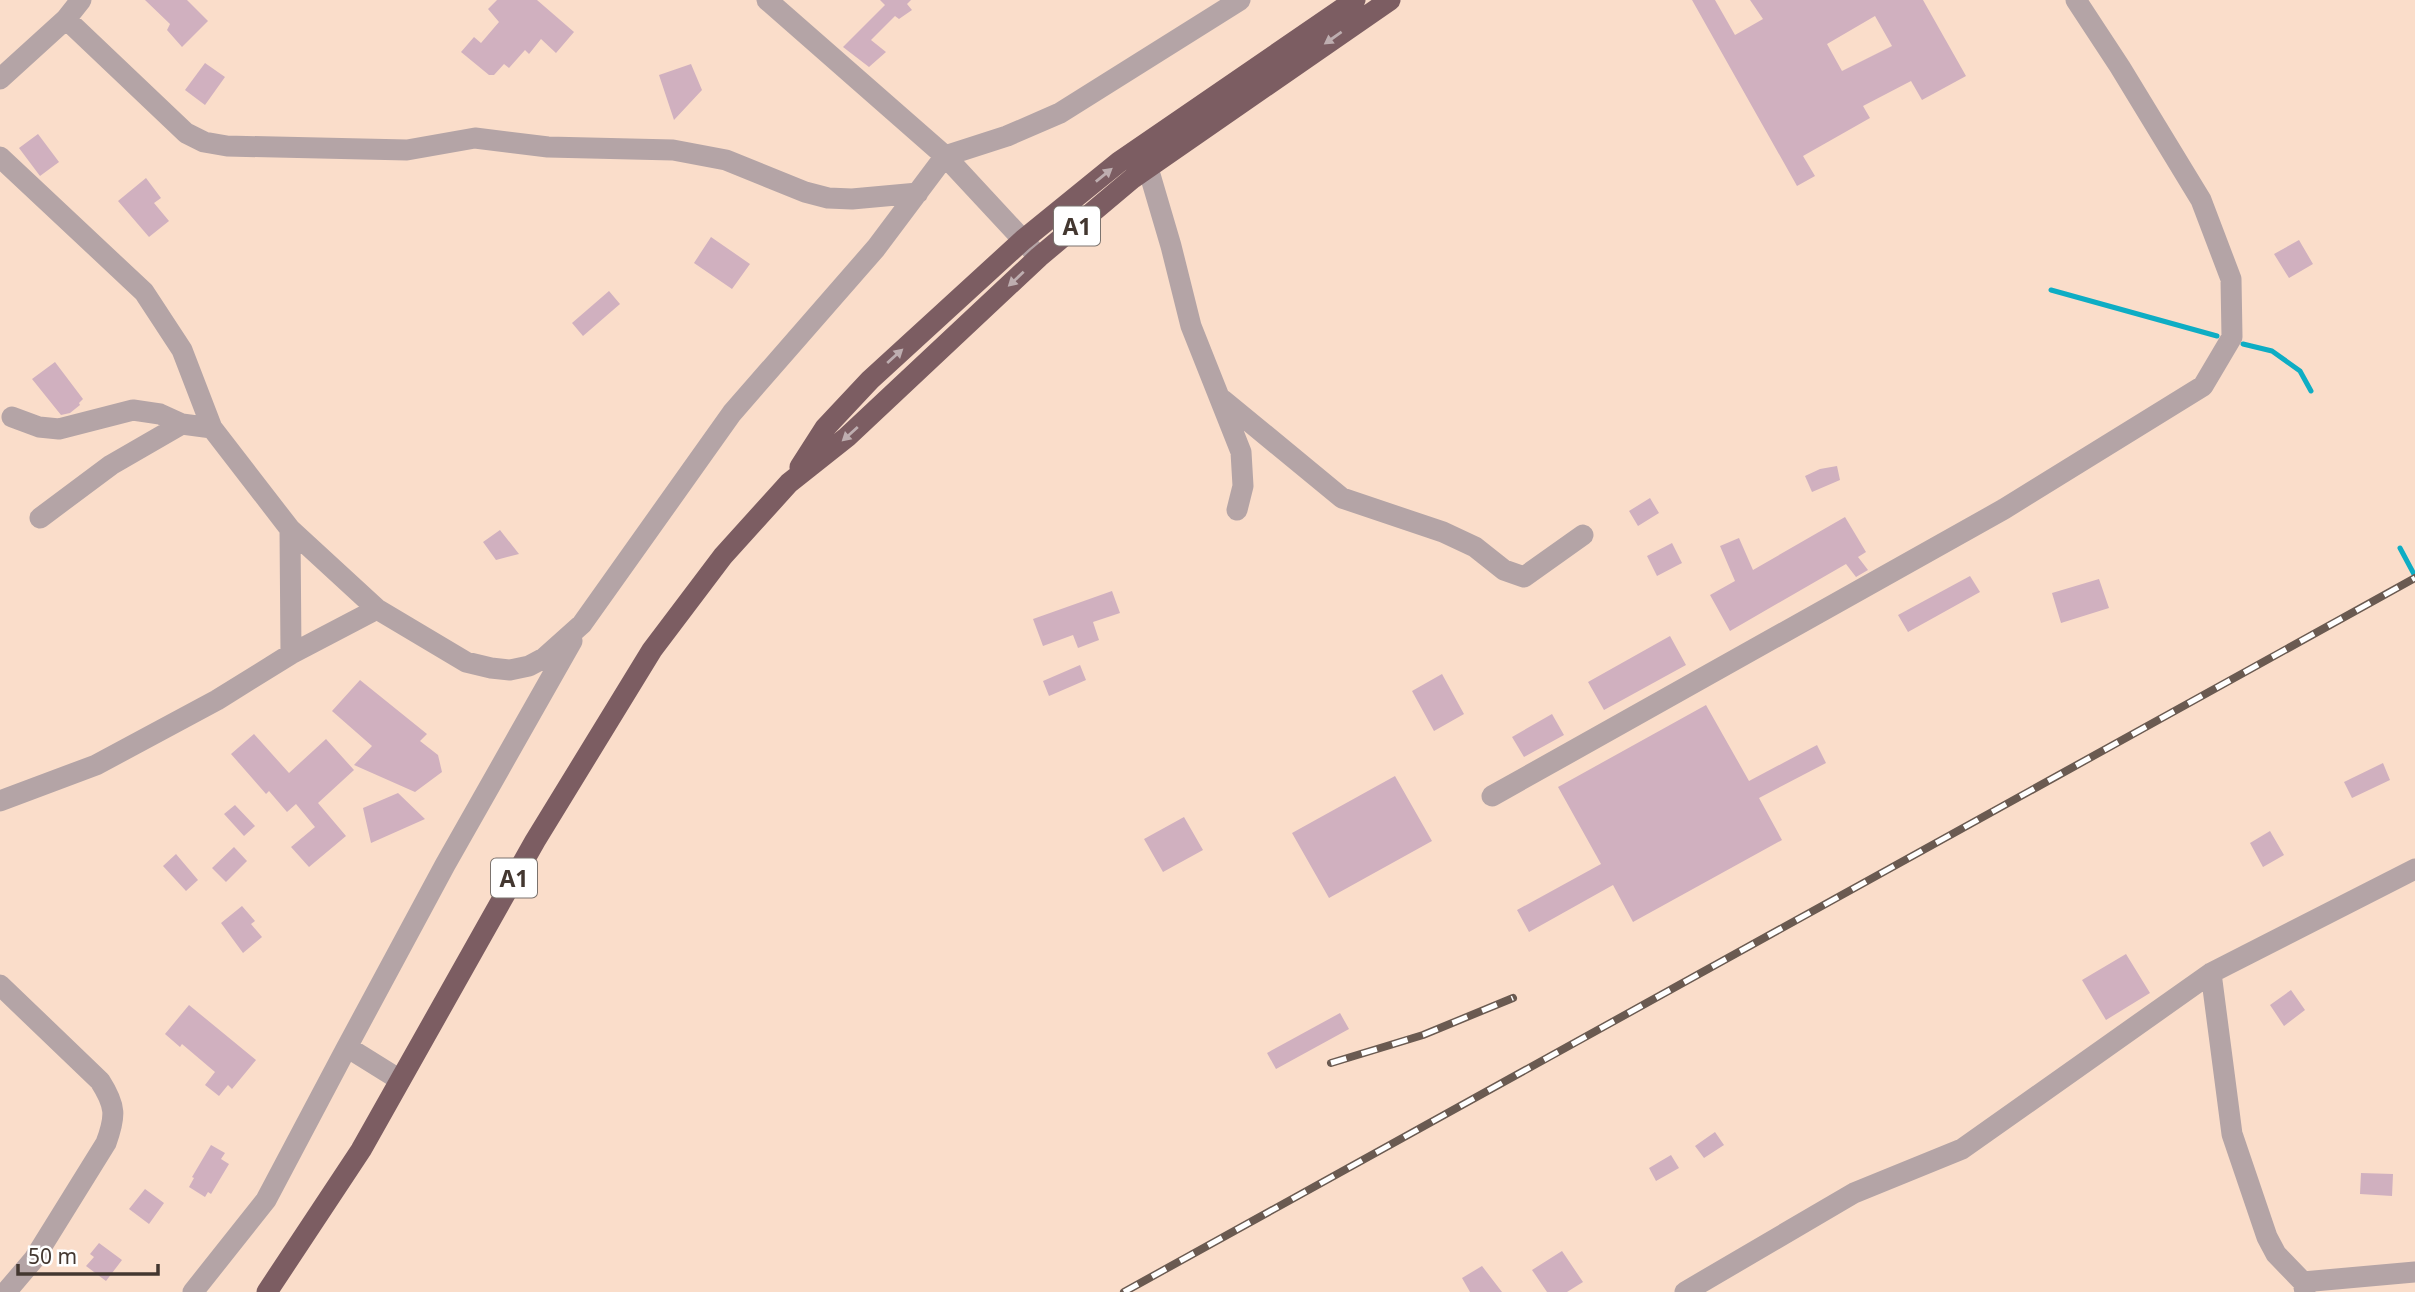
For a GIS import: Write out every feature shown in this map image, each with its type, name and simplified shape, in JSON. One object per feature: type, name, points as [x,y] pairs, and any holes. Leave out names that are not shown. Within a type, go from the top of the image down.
[{"type":"highway","name":"A1","points":[[789,484],[825,428],[870,380],[1023,240],[1119,162],[1355,0]]},
{"type":"highway","name":"A1","points":[[267,1292],[361,1150],[535,841],[652,650],[723,556],[789,484],[846,437],[1039,257],[1148,168],[1390,0]]},
{"type":"street","points":[[0,79],[66,19],[81,0]]},
{"type":"street","points":[[767,0],[945,156],[1039,257]]},
{"type":"street","points":[[193,1292],[266,1200],[445,865],[582,624],[732,413],[876,248],[945,156],[1007,136],[1060,113],[1240,0]]},
{"type":"street","points":[[1492,796],[2004,509],[2203,386],[2232,337],[2231,279],[2201,200],[2120,66],[2076,0]]},
{"type":"street","points":[[66,19],[186,134],[204,142],[227,146],[407,150],[475,138],[548,147],[673,150],[726,160],[828,198],[852,199],[918,193]]},
{"type":"street","points":[[0,158],[144,292],[181,350],[212,428],[290,529],[377,609],[466,662],[510,670],[529,666],[544,658],[582,624]]},
{"type":"street","points":[[1148,168],[1191,326],[1223,400],[1241,452],[1243,486],[1237,510]]},
{"type":"street","points":[[1223,400],[1342,498],[1443,532],[1475,547],[1504,570],[1524,576],[1583,536]]},
{"type":"street","points":[[12,417],[39,427],[58,429],[133,410],[160,414],[182,424],[212,428]]},
{"type":"street","points":[[40,518],[111,465],[182,424]]},
{"type":"street","points":[[290,529],[291,654]]},
{"type":"street","points":[[0,801],[96,765],[217,700],[291,654],[377,609]]},
{"type":"street","points":[[1685,1292],[1854,1193],[1962,1149],[2211,973],[2415,869]]},
{"type":"street","points":[[2211,973],[2232,1134],[2267,1237],[2276,1254],[2304,1287],[2415,1272]]},
{"type":"street","points":[[0,985],[100,1081],[113,1101],[114,1122],[106,1143],[34,1259],[6,1292]]},
{"type":"street","points":[[347,1047],[400,1080]]},
{"type":"building","points":[[145,0],[187,0],[208,21],[182,47],[167,30],[170,24]]},
{"type":"building","points":[[497,0],[537,0],[574,32],[556,53],[541,39],[529,54],[525,50],[509,68],[504,64],[494,75],[489,75],[461,52],[474,37],[481,43],[499,22],[488,9]]},
{"type":"building","points":[[880,0],[911,0],[907,4],[912,10],[899,19],[895,16],[871,40],[886,52],[869,67],[843,47],[885,5]]},
{"type":"building","points":[[1692,0],[1715,0],[1735,35],[1763,19],[1750,0],[1923,0],[1966,76],[1922,100],[1911,81],[1863,106],[1870,118],[1803,156],[1815,176],[1797,186]],"holes":[[[1875,16],[1892,46],[1842,71],[1827,44]]]},
{"type":"building","points":[[205,63],[225,77],[205,105],[185,90]]},
{"type":"building","points":[[691,64],[702,90],[674,120],[659,75]]},
{"type":"building","points":[[38,134],[59,162],[40,176],[19,148]]},
{"type":"building","points":[[146,178],[161,198],[154,203],[169,221],[149,237],[118,201]]},
{"type":"building","points":[[711,237],[750,264],[732,289],[694,263]]},
{"type":"building","points":[[2299,240],[2313,264],[2289,278],[2274,254]]},
{"type":"building","points":[[609,291],[620,304],[583,336],[572,323]]},
{"type":"building","points":[[55,362],[83,399],[70,413],[61,415],[32,379]]},
{"type":"building","points":[[1837,466],[1840,480],[1812,492],[1805,476],[1820,469]]},
{"type":"building","points":[[1650,498],[1659,513],[1638,526],[1629,511]]},
{"type":"building","points":[[1845,517],[1866,552],[1858,557],[1868,570],[1856,577],[1846,564],[1730,631],[1710,595],[1735,581],[1720,546],[1739,538],[1753,570]]},
{"type":"building","points":[[500,530],[519,554],[496,560],[483,542]]},
{"type":"building","points":[[1672,543],[1682,563],[1657,576],[1647,556]]},
{"type":"building","points":[[1970,576],[1980,592],[1908,632],[1898,615]]},
{"type":"building","points":[[2099,579],[2109,608],[2061,623],[2052,593]]},
{"type":"building","points":[[1112,591],[1120,613],[1093,622],[1099,640],[1078,648],[1073,635],[1043,646],[1033,619]]},
{"type":"building","points":[[1670,636],[1686,665],[1604,710],[1588,682]]},
{"type":"building","points":[[1080,665],[1086,680],[1049,696],[1043,681]]},
{"type":"building","points":[[1442,674],[1464,714],[1434,731],[1412,691]]},
{"type":"building","points":[[360,680],[427,734],[420,741],[438,755],[442,772],[415,792],[354,765],[372,746],[332,711]]},
{"type":"building","points":[[1706,705],[1749,781],[1817,745],[1826,763],[1759,798],[1782,840],[1633,922],[1613,885],[1529,932],[1517,910],[1601,864],[1558,787]]},
{"type":"building","points":[[1552,714],[1564,735],[1524,757],[1512,737]]},
{"type":"building","points":[[254,734],[289,773],[326,739],[354,770],[318,803],[346,836],[309,867],[291,847],[315,827],[296,804],[287,812],[269,791],[266,794],[231,754]]},
{"type":"building","points":[[2383,763],[2390,780],[2352,798],[2344,782]]},
{"type":"building","points":[[1395,776],[1432,841],[1329,898],[1292,833]]},
{"type":"building","points":[[398,793],[425,819],[371,843],[363,808]]},
{"type":"building","points":[[235,805],[255,826],[244,836],[224,814]]},
{"type":"building","points":[[1184,817],[1203,850],[1163,872],[1144,839]]},
{"type":"building","points":[[2270,831],[2284,855],[2263,867],[2250,843]]},
{"type":"building","points":[[234,847],[247,861],[226,882],[212,868]]},
{"type":"building","points":[[176,854],[198,880],[186,891],[163,866]]},
{"type":"building","points":[[242,906],[255,921],[251,924],[262,937],[243,953],[221,923]]},
{"type":"building","points":[[2126,954],[2150,993],[2106,1020],[2082,980]]},
{"type":"building","points":[[2291,990],[2305,1010],[2284,1026],[2270,1005]]},
{"type":"building","points":[[189,1005],[256,1060],[232,1089],[228,1085],[219,1096],[205,1085],[215,1072],[182,1044],[180,1047],[165,1034]]},
{"type":"building","points":[[1340,1013],[1349,1029],[1276,1069],[1267,1053]]},
{"type":"building","points":[[1715,1132],[1724,1145],[1704,1158],[1695,1146]]},
{"type":"building","points":[[211,1145],[225,1153],[221,1159],[229,1164],[211,1194],[208,1192],[205,1197],[189,1187]]},
{"type":"building","points":[[1671,1155],[1679,1168],[1656,1181],[1649,1168]]},
{"type":"building","points":[[2361,1173],[2393,1174],[2392,1196],[2360,1194]]},
{"type":"building","points":[[145,1189],[164,1203],[149,1224],[129,1209]]},
{"type":"building","points":[[99,1243],[122,1260],[106,1281],[86,1266],[94,1257],[90,1254]]},
{"type":"building","points":[[1562,1251],[1583,1282],[1567,1292],[1547,1292],[1532,1270]]},
{"type":"building","points":[[1482,1266],[1502,1292],[1470,1292],[1462,1278]]},
{"type":"waterway","points":[[2051,290],[2217,336]]},
{"type":"waterway","points":[[2243,344],[2272,351],[2300,371],[2311,391]]},
{"type":"waterway","points":[[2400,548],[2415,576]]},
{"type":"railway","points":[[1124,1292],[2415,578]]},
{"type":"railway","points":[[1331,1063],[1423,1035],[1513,998]]}]
